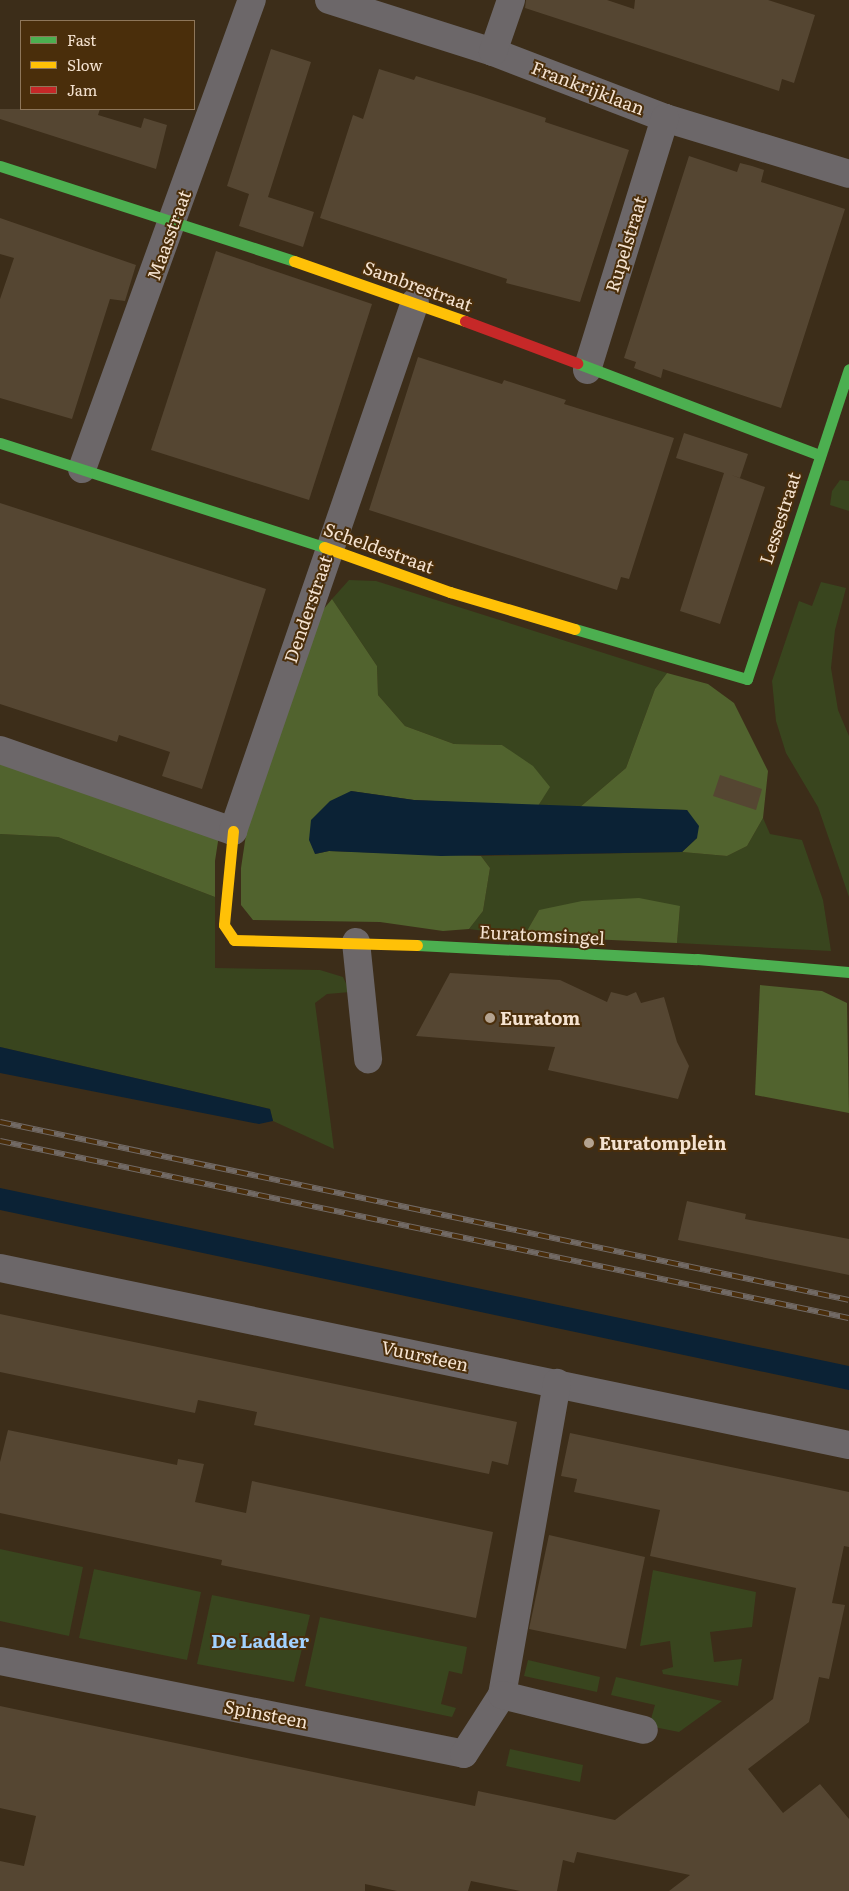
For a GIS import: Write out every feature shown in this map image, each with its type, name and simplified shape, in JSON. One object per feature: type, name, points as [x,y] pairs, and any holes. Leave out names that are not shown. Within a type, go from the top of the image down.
[{"type":"street","name":"Maasstraat","points":[[82,469],[174,220],[252,0]]},
{"type":"street","name":"Frankrijklaan","points":[[329,0],[493,52],[665,118],[849,174]]},
{"type":"street","points":[[493,52],[510,0]]},
{"type":"street","name":"Rupelstraat","points":[[587,370],[665,118]]},
{"type":"street","name":"Sambrestraat","points":[[0,166],[174,220],[415,302],[587,370],[819,455]]},
{"type":"street","name":"Denderstraat","points":[[234,940],[224,925],[233,831],[328,548],[415,302]]},
{"type":"street","name":"Lessestraat","points":[[748,680],[819,455],[849,369]]},
{"type":"street","name":"Scheldestraat","points":[[0,443],[328,548],[450,592],[748,680]]},
{"type":"street","points":[[0,750],[233,831]]},
{"type":"street","name":"Euratomsingel","points":[[234,940],[356,942],[697,959],[849,972]]},
{"type":"street","points":[[356,942],[368,1059]]},
{"type":"street","name":"Vuursteen","points":[[0,1268],[849,1445]]},
{"type":"street","name":"Spinsteen","points":[[0,1661],[464,1754],[502,1696],[557,1383]]},
{"type":"street","points":[[502,1696],[644,1730]]},
{"type":"green space","points":[[840,480],[849,481],[849,511],[830,505],[832,491]]},
{"type":"green space","points":[[349,580],[376,581],[667,673],[655,689],[626,768],[579,808],[538,806],[549,787],[502,745],[454,744],[405,726],[378,695],[377,666],[332,599]]},
{"type":"green space","points":[[821,582],[846,588],[835,630],[831,668],[838,710],[849,736],[849,897],[818,807],[786,753],[776,721],[772,681],[799,601],[812,606]]},
{"type":"green space","points":[[332,599],[377,666],[378,695],[405,726],[454,744],[502,745],[533,766],[550,787],[538,806],[414,800],[351,791],[315,854],[329,851],[481,856],[490,868],[483,911],[469,929],[443,931],[380,922],[253,920],[241,905],[241,868],[248,821],[322,611]]},
{"type":"green space","points":[[667,673],[708,684],[734,703],[768,771],[763,818],[747,846],[727,856],[682,852],[697,838],[687,810],[579,808],[626,768],[655,689]]},
{"type":"green space","points":[[0,763],[219,835],[215,861],[215,897],[58,837],[0,834]]},
{"type":"green space","points":[[763,818],[770,834],[802,840],[823,900],[831,951],[677,943],[680,906],[539,910],[524,936],[469,929],[483,911],[490,868],[481,856],[682,852],[727,856],[747,846]]},
{"type":"green space","points":[[0,834],[58,837],[215,897],[215,968],[320,970],[343,977],[350,992],[327,994],[315,1003],[334,1149],[273,1121],[270,1109],[0,1047]]},
{"type":"green space","points":[[639,898],[680,906],[677,943],[524,936],[539,910],[582,901]]},
{"type":"green space","points":[[760,985],[822,991],[847,1003],[849,1113],[755,1095]]},
{"type":"green space","points":[[0,1549],[83,1567],[69,1636],[0,1621]]},
{"type":"green space","points":[[94,1569],[201,1592],[187,1660],[79,1638]]},
{"type":"green space","points":[[653,1570],[756,1592],[752,1627],[710,1632],[714,1662],[742,1659],[738,1686],[663,1674],[662,1670],[673,1667],[670,1641],[640,1646]]},
{"type":"green space","points":[[212,1595],[310,1615],[294,1682],[197,1664]]},
{"type":"green space","points":[[320,1617],[467,1647],[462,1674],[449,1671],[441,1704],[456,1708],[452,1717],[305,1686]]},
{"type":"green space","points":[[528,1660],[600,1677],[597,1692],[524,1676]]},
{"type":"green space","points":[[616,1677],[722,1701],[679,1732],[649,1726],[655,1705],[611,1695]]},
{"type":"green space","points":[[510,1749],[583,1765],[580,1782],[506,1766]]},
{"type":"water","points":[[351,791],[414,800],[687,810],[699,826],[697,838],[682,852],[441,856],[329,851],[315,854],[309,840],[311,820],[330,801]]},
{"type":"water","points":[[0,1047],[270,1109],[273,1121],[259,1124],[0,1073]]},
{"type":"water","points":[[0,1188],[849,1366],[849,1390],[0,1210]]},
{"type":"building","points":[[526,0],[607,0],[634,9],[635,0],[768,0],[815,15],[794,83],[782,79],[779,91],[525,8]]},
{"type":"building","points":[[271,49],[311,62],[268,197],[314,212],[303,247],[239,226],[249,194],[227,186]]},
{"type":"building","points":[[379,69],[414,80],[416,76],[477,95],[546,118],[545,122],[629,150],[580,302],[506,283],[507,279],[320,218],[353,115],[363,119]]},
{"type":"building","points":[[0,109],[100,110],[98,115],[141,128],[144,118],[167,125],[156,169],[0,119]]},
{"type":"building","points":[[689,156],[737,172],[740,163],[764,170],[761,182],[845,209],[781,408],[663,369],[661,378],[634,368],[636,362],[624,358]]},
{"type":"building","points":[[0,218],[136,265],[125,301],[110,299],[72,419],[0,398],[0,299],[14,258],[0,254]]},
{"type":"building","points":[[216,251],[372,304],[309,500],[151,450]]},
{"type":"building","points":[[418,357],[502,384],[504,380],[566,400],[564,404],[674,438],[629,579],[621,577],[617,590],[369,510]]},
{"type":"building","points":[[684,433],[748,454],[740,478],[731,475],[765,487],[720,624],[680,611],[724,473],[676,458]]},
{"type":"building","points":[[0,503],[266,589],[202,789],[162,776],[170,752],[119,735],[117,742],[0,704]]},
{"type":"building","points":[[720,775],[762,789],[756,810],[713,796]]},
{"type":"building","points":[[450,973],[560,980],[607,1002],[611,992],[627,996],[636,992],[641,1003],[664,997],[677,1042],[689,1066],[678,1099],[548,1070],[555,1047],[416,1036]]},
{"type":"building","points":[[687,1201],[746,1214],[745,1219],[849,1239],[849,1275],[678,1240]]},
{"type":"building","points":[[0,1314],[517,1422],[508,1465],[492,1461],[489,1474],[254,1425],[257,1412],[198,1400],[195,1413],[0,1372]]},
{"type":"building","points":[[8,1430],[177,1465],[178,1459],[204,1464],[195,1502],[246,1513],[252,1481],[493,1532],[476,1618],[221,1565],[222,1560],[0,1513],[0,1462]]},
{"type":"building","points":[[570,1433],[849,1492],[849,1547],[844,1546],[832,1603],[845,1605],[829,1679],[819,1677],[809,1722],[748,1769],[783,1813],[820,1784],[849,1819],[849,1891],[669,1891],[690,1875],[577,1852],[574,1863],[563,1860],[557,1891],[520,1891],[471,1881],[468,1891],[397,1891],[365,1884],[365,1891],[0,1891],[0,1861],[24,1866],[36,1816],[0,1808],[0,1706],[475,1806],[478,1791],[615,1820],[773,1699],[796,1588],[650,1556],[660,1510],[574,1492],[577,1479],[561,1476]]},
{"type":"building","points":[[549,1535],[645,1557],[626,1649],[529,1629]]},
{"type":"railway","points":[[0,1122],[849,1300]]},
{"type":"railway","points":[[0,1141],[849,1318]]},
{"type":"traffic: fast","points":[[0,166],[294,261]]},
{"type":"traffic: fast","points":[[577,363],[819,455]]},
{"type":"traffic: fast","points":[[575,629],[747,679],[849,369]]},
{"type":"traffic: fast","points":[[0,443],[324,547]]},
{"type":"traffic: fast","points":[[417,945],[697,959],[849,972]]},
{"type":"traffic: slow","points":[[294,261],[465,321]]},
{"type":"traffic: slow","points":[[324,547],[450,592],[575,629]]},
{"type":"traffic: slow","points":[[233,831],[224,925],[234,940],[417,945]]},
{"type":"traffic: jam","points":[[465,321],[577,363]]},
{"type":"place","name":"Euratom","points":[[490,1018]]},
{"type":"place","name":"Euratomplein","points":[[589,1143]]},
{"type":"district","name":"De Ladder","points":[[260,1641]]}]
